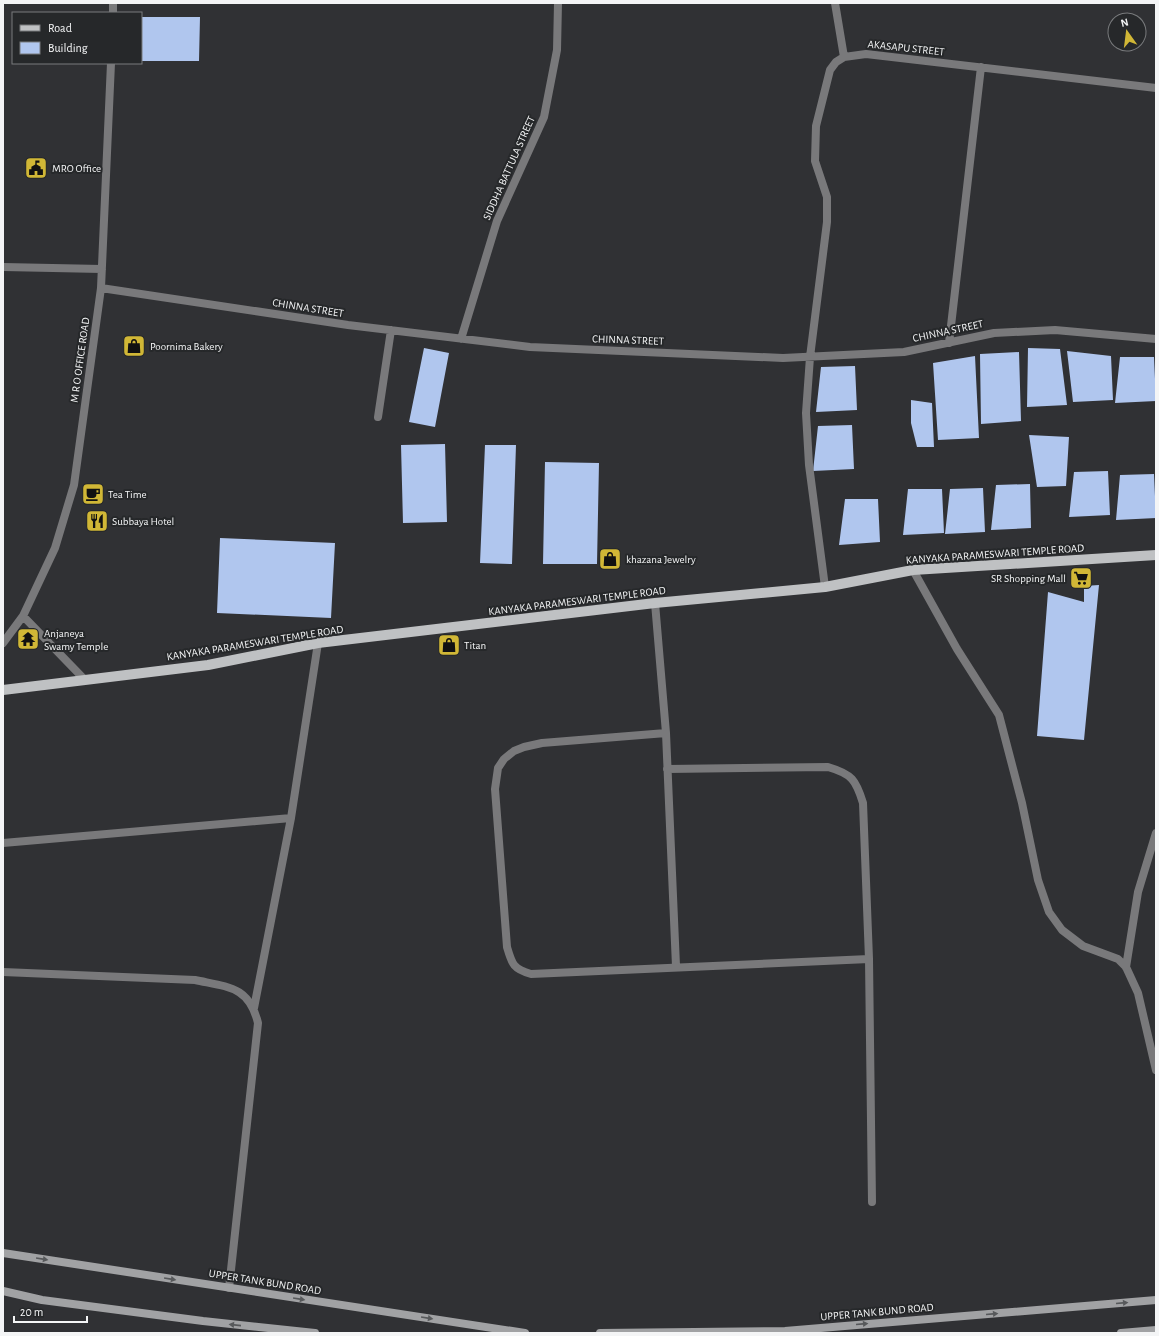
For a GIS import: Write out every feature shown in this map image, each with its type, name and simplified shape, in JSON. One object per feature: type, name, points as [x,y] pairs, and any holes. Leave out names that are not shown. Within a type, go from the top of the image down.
[{"type":"main road","name":"KANYAKA PARAMESWARI TEMPLE ROAD","points":[[3,690],[208,665],[318,643],[655,603],[825,587],[913,570],[1156,555]]},
{"type":"street","name":"SIDDHA BATTULA STREET","points":[[461,339],[497,222],[544,117],[557,50],[558,3]]},
{"type":"street","points":[[825,587],[809,465],[806,413],[810,357],[827,222],[827,197],[815,161],[816,126],[830,70],[836,62],[844,57],[834,3]]},
{"type":"street","name":"AKASAPU STREET","points":[[844,57],[866,54],[1156,88]]},
{"type":"street","name":"M R O OFFICE ROAD","points":[[3,643],[23,616],[55,548],[74,485],[101,288],[111,64]]},
{"type":"street","points":[[949,343],[981,67]]},
{"type":"street","points":[[3,268],[102,269]]},
{"type":"street","name":"CHINNA STREET","points":[[101,288],[391,330],[530,348],[783,358],[904,352],[994,333],[1055,330],[1156,339]]},
{"type":"street","points":[[378,417],[391,330]]},
{"type":"street","points":[[913,570],[957,649],[999,715],[1022,803],[1038,880],[1050,912],[1062,930],[1083,946],[1118,959],[1126,967],[1138,993],[1156,1070]]},
{"type":"street","points":[[655,603],[666,733],[676,966]]},
{"type":"street","points":[[23,616],[85,680]]},
{"type":"street","points":[[254,1008],[291,818],[318,643]]},
{"type":"street","points":[[666,733],[542,743],[514,751],[504,759],[498,768],[495,789],[507,947],[514,966],[519,970],[531,974],[676,966],[869,959]]},
{"type":"street","points":[[667,769],[828,767],[843,771],[853,778],[863,804],[869,959],[872,1202]]},
{"type":"street","points":[[3,843],[291,818]]},
{"type":"street","points":[[1126,967],[1138,892],[1156,833]]},
{"type":"street","points":[[3,972],[195,980],[225,986],[243,994],[254,1008],[258,1024],[229,1288]]},
{"type":"street","name":"UPPER TANK BUND ROAD","points":[[3,1253],[525,1333]]},
{"type":"street","points":[[3,1291],[49,1301],[203,1321],[315,1333]]},
{"type":"street","name":"UPPER TANK BUND ROAD","points":[[600,1333],[785,1331],[1156,1300]]},
{"type":"street","points":[[1121,1333],[1156,1330]]},
{"type":"building","points":[[142,17],[200,17],[199,61],[142,61]]},
{"type":"building","points":[[424,348],[449,353],[435,427],[409,422]]},
{"type":"building","points":[[1028,348],[1060,349],[1067,405],[1027,407]]},
{"type":"building","points":[[1067,351],[1111,356],[1113,400],[1073,402]]},
{"type":"building","points":[[1019,352],[1021,421],[981,424],[980,354]]},
{"type":"building","points":[[975,356],[979,438],[938,440],[933,363]]},
{"type":"building","points":[[1120,357],[1154,357],[1156,401],[1115,403]]},
{"type":"building","points":[[855,366],[857,410],[816,412],[821,367]]},
{"type":"building","points":[[911,400],[932,403],[934,447],[917,447],[911,423]]},
{"type":"building","points":[[852,425],[854,469],[813,471],[818,426]]},
{"type":"building","points":[[1029,435],[1069,437],[1066,486],[1037,487]]},
{"type":"building","points":[[445,444],[447,522],[403,523],[401,445]]},
{"type":"building","points":[[485,445],[516,445],[512,564],[480,563]]},
{"type":"building","points":[[545,462],[599,463],[597,564],[543,564]]},
{"type":"building","points":[[1108,471],[1110,515],[1069,517],[1074,472]]},
{"type":"building","points":[[1154,474],[1156,518],[1116,520],[1120,475]]},
{"type":"building","points":[[1030,484],[1031,528],[991,530],[996,485]]},
{"type":"building","points":[[983,488],[985,532],[945,534],[950,489]]},
{"type":"building","points":[[908,489],[942,489],[944,533],[903,535]]},
{"type":"building","points":[[845,499],[878,499],[880,542],[839,545]]},
{"type":"building","points":[[220,538],[335,543],[331,618],[217,613]]},
{"type":"building","points":[[1099,585],[1084,740],[1037,736],[1048,592],[1084,602],[1084,586]]},
{"type":"place","name":"MRO Office","points":[[36,168]]},
{"type":"place","name":"Poornima Bakery","points":[[134,346]]},
{"type":"place","name":"Tea Time","points":[[93,494]]},
{"type":"place","name":"Subbaya Hotel","points":[[97,521]]},
{"type":"place","name":"khazana Jewelry","points":[[610,559]]},
{"type":"place","name":"SR Shopping Mall","points":[[1081,578]]},
{"type":"place","name":"Anjaneya Swamy Temple","points":[[28,639]]},
{"type":"place","name":"Titan","points":[[449,645]]}]
